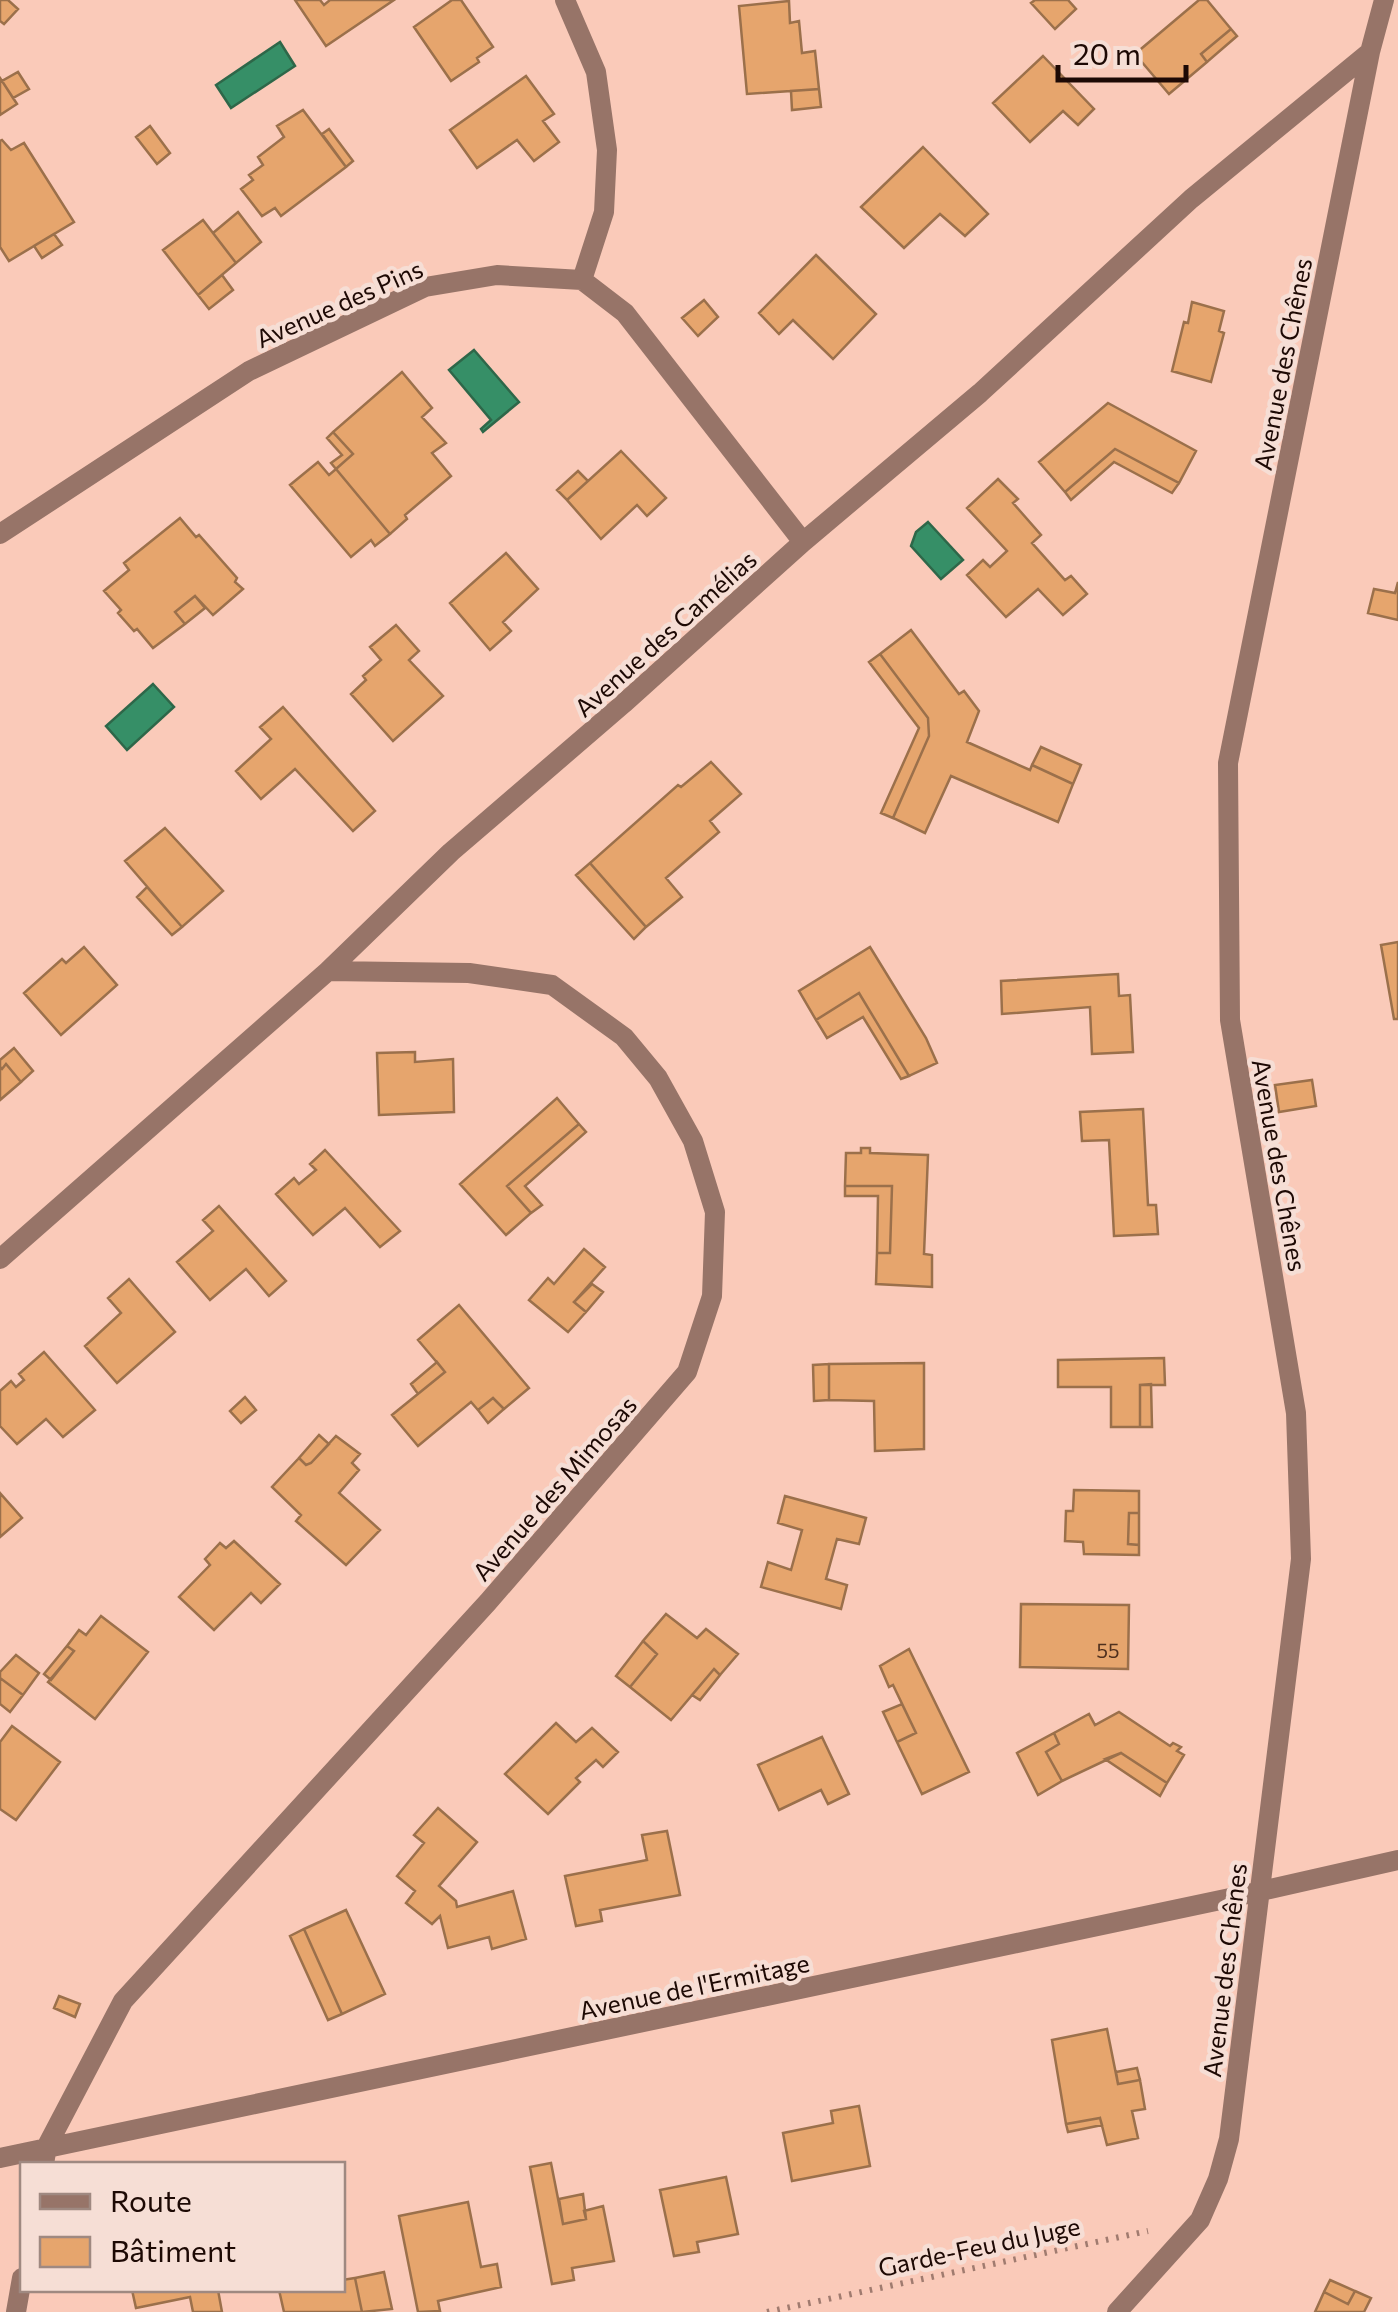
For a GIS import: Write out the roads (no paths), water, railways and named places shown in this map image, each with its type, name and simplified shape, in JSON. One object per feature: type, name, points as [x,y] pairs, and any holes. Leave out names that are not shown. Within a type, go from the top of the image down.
[{"type":"street","points":[[566,0],[596,72],[607,150],[604,212],[582,280],[625,313],[803,542]]},
{"type":"street","name":"Avenue des Chênes","points":[[1118,2312],[1200,2220],[1218,2179],[1229,2139],[1301,1558],[1296,1413],[1230,1020],[1228,764],[1370,52],[1384,0]]},
{"type":"street","name":"Avenue des Camélias","points":[[0,1259],[328,971],[451,852],[980,392],[1191,200],[1370,52]]},
{"type":"street","name":"Avenue des Pins","points":[[0,534],[249,371],[425,287],[497,275],[582,280]]},
{"type":"street","name":"Avenue des Mimosas","points":[[45,2156],[123,2000],[488,1602],[687,1372],[712,1296],[715,1212],[693,1140],[658,1078],[624,1037],[552,985],[469,974],[328,971]]},
{"type":"street","name":"Avenue de l'Ermitage","points":[[0,2158],[45,2156],[99,2138],[1398,1860]]}]
